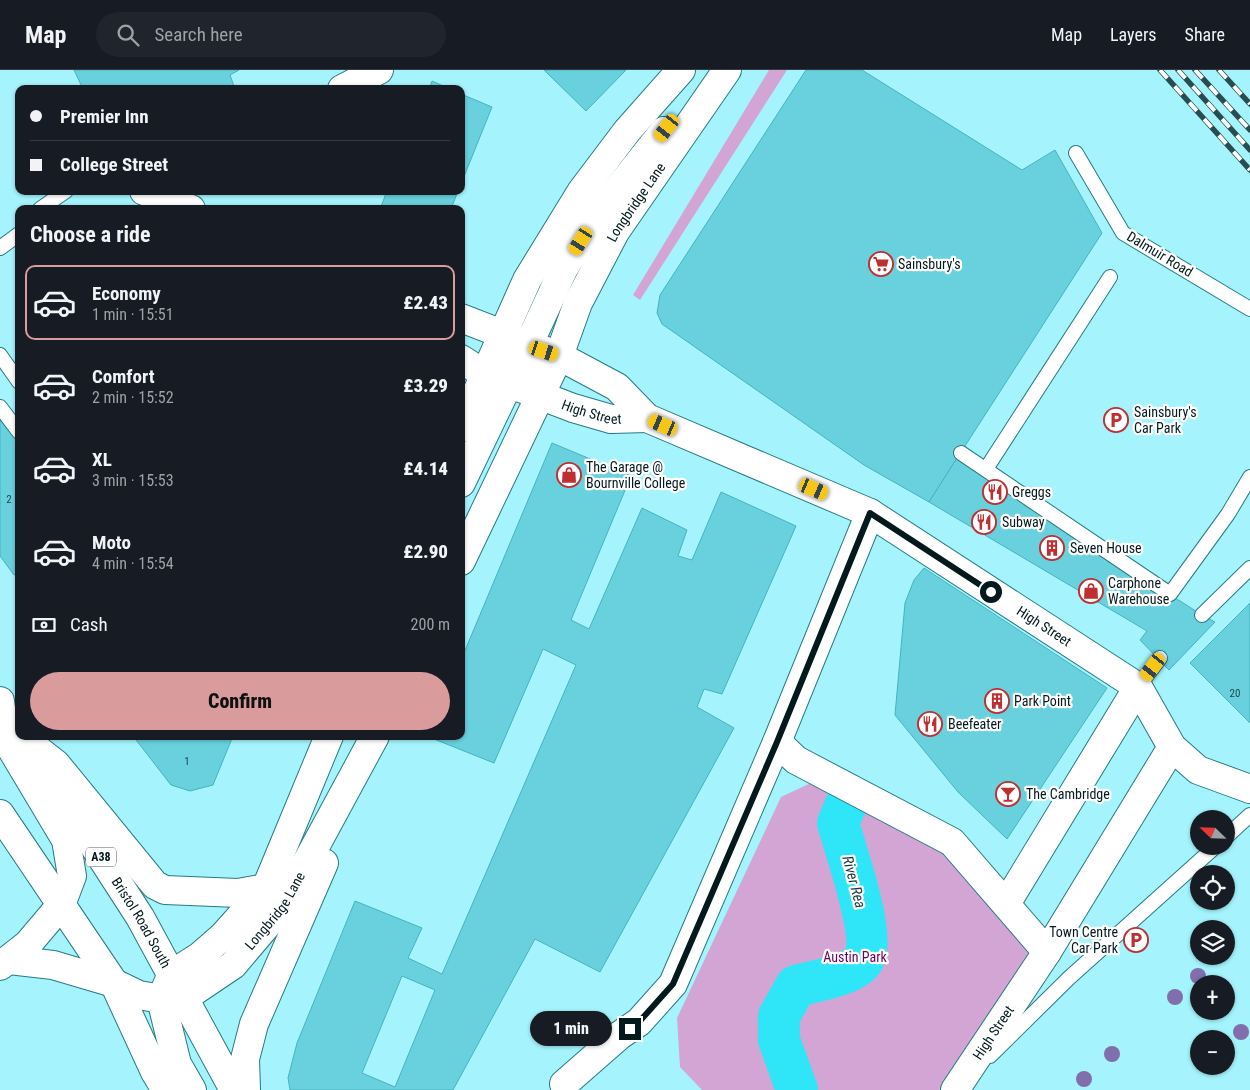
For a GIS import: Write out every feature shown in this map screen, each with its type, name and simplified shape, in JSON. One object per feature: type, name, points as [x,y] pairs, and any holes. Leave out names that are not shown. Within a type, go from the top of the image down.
[{"type":"main road","points":[[350,85],[379,70]]},
{"type":"main road","points":[[465,471],[496,378],[502,334],[527,280],[581,192],[627,131],[681,70]]},
{"type":"main road","name":"Longbridge Lane","points":[[528,346],[564,268],[598,214],[713,70]]},
{"type":"main road","name":"Longbridge Lane","points":[[465,553],[559,356],[578,303],[615,232],[727,70]]},
{"type":"main road","points":[[154,195],[181,205]]},
{"type":"main road","name":"High Street","points":[[465,320],[528,346],[559,356],[618,387],[646,418]]},
{"type":"main road","points":[[465,422],[496,378],[528,346]]},
{"type":"main road","points":[[496,378],[559,356]]},
{"type":"main road","name":"High Street","points":[[465,361],[496,378],[539,397],[611,419],[646,418],[870,513],[1138,687],[1172,747],[1198,770],[1250,789]]},
{"type":"main road","points":[[560,1087],[620,1035],[639,1022],[673,984],[777,742],[870,513]]},
{"type":"main road","points":[[1006,904],[1138,687]]},
{"type":"main road","points":[[0,701],[5,738],[66,840],[72,876],[61,905],[28,944],[5,963]]},
{"type":"main road","name":"Bristol Road South","points":[[0,701],[15,724]]},
{"type":"main road","name":"Bristol Road South","points":[[26,740],[140,917],[172,974],[172,998],[234,1090]]},
{"type":"main road","name":"Longbridge Lane","points":[[28,740],[56,764],[155,885],[165,890],[238,893],[266,888]]},
{"type":"main road","name":"Longbridge Lane","points":[[172,974],[200,956],[223,936],[266,888],[327,740]]},
{"type":"main road","name":"Longbridge Lane","points":[[297,814],[327,770],[341,740]]},
{"type":"main road","name":"Longbridge Lane","points":[[172,998],[233,965],[283,906],[373,740]]},
{"type":"main road","name":"Longbridge Lane","points":[[246,1090],[245,1059],[254,1024],[378,740]]},
{"type":"main road","points":[[777,742],[796,760],[952,842],[1048,952]]},
{"type":"main road","name":"High Street","points":[[956,1089],[1048,952],[1172,747]]},
{"type":"main road","points":[[0,814],[114,983],[155,1072],[166,1090]]},
{"type":"main road","points":[[5,963],[53,965],[114,983],[139,995],[172,998],[177,1064],[192,1090]]},
{"type":"lane","name":"Dalmuir Road","points":[[1076,153],[1123,233],[1250,308]]},
{"type":"lane","points":[[46,205],[60,195]]},
{"type":"lane","points":[[0,248],[15,237]]},
{"type":"lane","points":[[986,469],[1110,277]]},
{"type":"lane","points":[[0,355],[15,376]]},
{"type":"lane","points":[[0,406],[15,427]]},
{"type":"lane","points":[[961,453],[1170,594],[1228,514],[1250,478]]},
{"type":"lane","points":[[1202,615],[1250,568]]},
{"type":"lane","points":[[1138,687],[1160,658]]},
{"type":"lane","points":[[1235,829],[1250,815]]},
{"type":"lane","name":"High Street","points":[[956,1089],[1069,978],[1206,855]]},
{"type":"green space","points":[[769,70],[787,70],[640,300],[633,295]]},
{"type":"green space","name":"Austin Park","points":[[815,781],[961,862],[1036,959],[958,1075],[939,1090],[702,1090],[680,1067],[677,1018],[781,797]]},
{"type":"building","points":[[74,70],[239,70],[230,75],[234,85],[81,85]]},
{"type":"building","points":[[544,70],[626,70],[586,111]]},
{"type":"building","name":"Sainsbury's","points":[[806,70],[862,70],[1022,170],[1055,150],[1102,233],[929,502],[864,465],[662,324],[657,313],[660,295]]},
{"type":"building","points":[[432,81],[441,85],[430,85]]},
{"type":"building","points":[[465,96],[492,107],[465,174]]},
{"type":"building","points":[[385,195],[456,195],[453,205],[382,205]]},
{"type":"building","points":[[0,416],[15,437],[15,574],[0,556]]},
{"type":"building","points":[[552,443],[631,476],[571,620],[589,629],[642,508],[687,530],[678,556],[692,560],[721,492],[796,526],[722,694],[704,689],[697,707],[734,728],[600,972],[535,939],[453,1090],[290,1090],[288,1078],[297,1043],[355,901],[422,928],[408,958],[442,974],[576,665],[543,649],[494,763],[436,740],[465,740],[465,650]],"holes":[[[402,976],[435,990],[395,1087],[362,1073]]]},
{"type":"building","name":"Seven House","points":[[957,458],[1215,622],[1169,670],[1140,640],[1147,631],[929,502]]},
{"type":"building","name":"Park Point","points":[[924,568],[1107,688],[1007,839],[958,792],[895,715],[905,603],[914,580]]},
{"type":"building","points":[[1250,603],[1250,723],[1190,663]]},
{"type":"building","points":[[136,740],[231,740],[213,785],[190,791],[171,785]]},
{"type":"waterway","name":"River Rea","points":[[797,1090],[779,1040],[779,1016],[796,986],[842,974],[858,966],[863,960],[866,949],[863,913],[838,823],[847,802]]},
{"type":"railway","points":[[1160,70],[1250,170]]},
{"type":"railway","points":[[1178,70],[1250,150]]},
{"type":"railway","points":[[1195,70],[1250,130]]},
{"type":"railway","points":[[1219,70],[1250,104]]},
{"type":"place","name":"Sainsbury's","points":[[881,264]]},
{"type":"place","name":"Sainsbury's Car Park","points":[[1116,420]]},
{"type":"place","name":"The Garage @ Bournville College","points":[[569,475]]},
{"type":"place","name":"Greggs","points":[[995,492]]},
{"type":"place","name":"Subway","points":[[984,522]]},
{"type":"place","name":"Seven House","points":[[1052,548]]},
{"type":"place","name":"Carphone Warehouse","points":[[1091,591]]},
{"type":"place","name":"Park Point","points":[[997,701]]},
{"type":"place","name":"Beefeater","points":[[930,724]]},
{"type":"place","name":"The Cambridge","points":[[1008,794]]},
{"type":"place","name":"Town Centre Car Park","points":[[1136,940]]},
{"type":"route","points":[[630,1029],[639,1022],[673,984],[777,742],[870,513],[991,592]]}]
